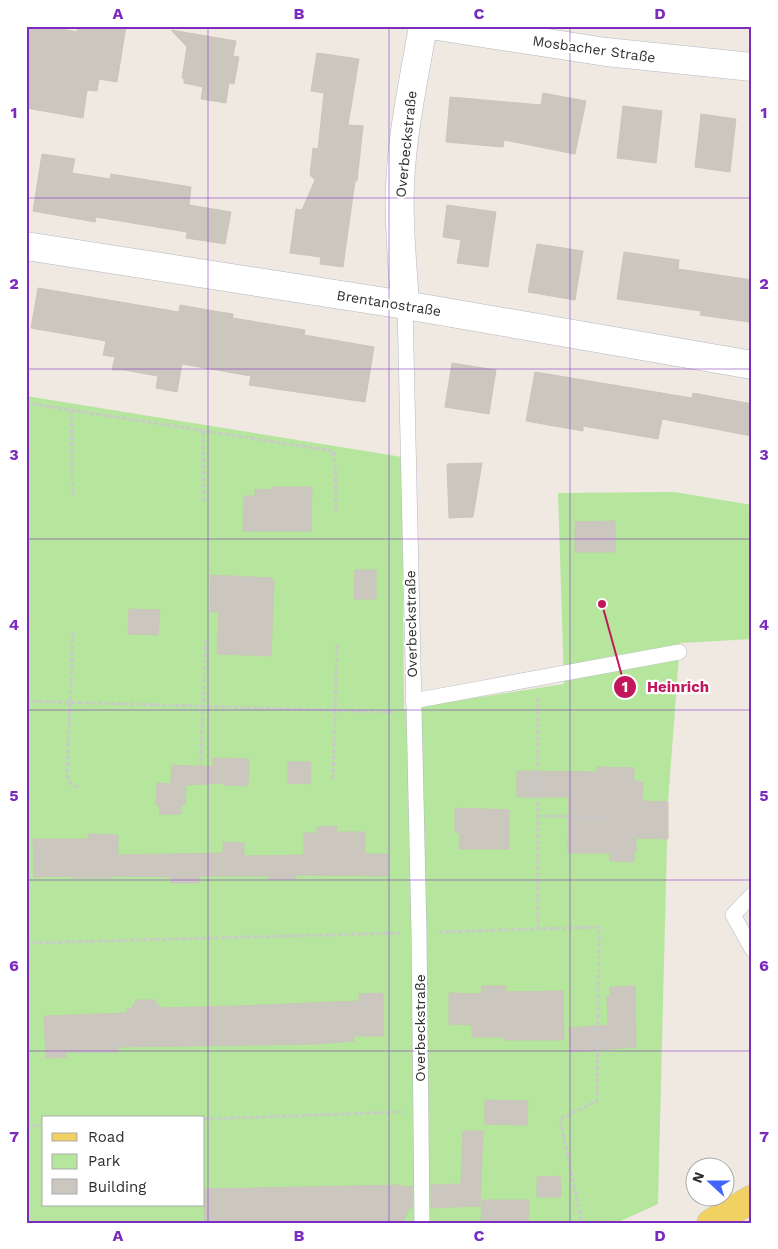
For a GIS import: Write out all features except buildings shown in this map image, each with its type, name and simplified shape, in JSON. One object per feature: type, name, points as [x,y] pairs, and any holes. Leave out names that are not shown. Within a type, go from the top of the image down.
[{"type":"main road","points":[[711,1223],[752,1199]]},
{"type":"street","name":"Overbeckstraße","points":[[405,305],[400,226],[400,186],[407,115],[422,26]]},
{"type":"street","name":"Mosbacher Straße","points":[[437,26],[606,52],[752,67]]},
{"type":"street","name":"Brentanostraße","points":[[26,246],[405,305],[752,365]]},
{"type":"lane","name":"Overbeckstraße","points":[[405,305],[419,932],[422,1223]]},
{"type":"lane","points":[[413,707],[679,652]]},
{"type":"lane","points":[[752,895],[733,915],[752,949]]},
{"type":"path","points":[[26,402],[203,432],[332,451],[335,462],[336,513]]},
{"type":"path","points":[[71,410],[73,496]]},
{"type":"path","points":[[203,432],[204,502]]},
{"type":"path","points":[[73,632],[67,773],[71,784],[80,788]]},
{"type":"path","points":[[200,780],[206,638]]},
{"type":"path","points":[[333,779],[337,644]]},
{"type":"path","points":[[538,697],[538,929]]},
{"type":"path","points":[[26,701],[70,704],[335,711],[413,707]]},
{"type":"path","points":[[538,816],[605,817]]},
{"type":"path","points":[[205,1119],[420,1110]]},
{"type":"path","points":[[26,1126],[42,1125]]},
{"type":"green space","points":[[26,396],[402,457],[404,709],[564,684],[558,493],[674,492],[752,505],[752,639],[680,643],[668,802],[658,1204],[616,1223],[26,1223]]},
{"type":"place","name":"Heinrich","points":[[602,604]]}]
